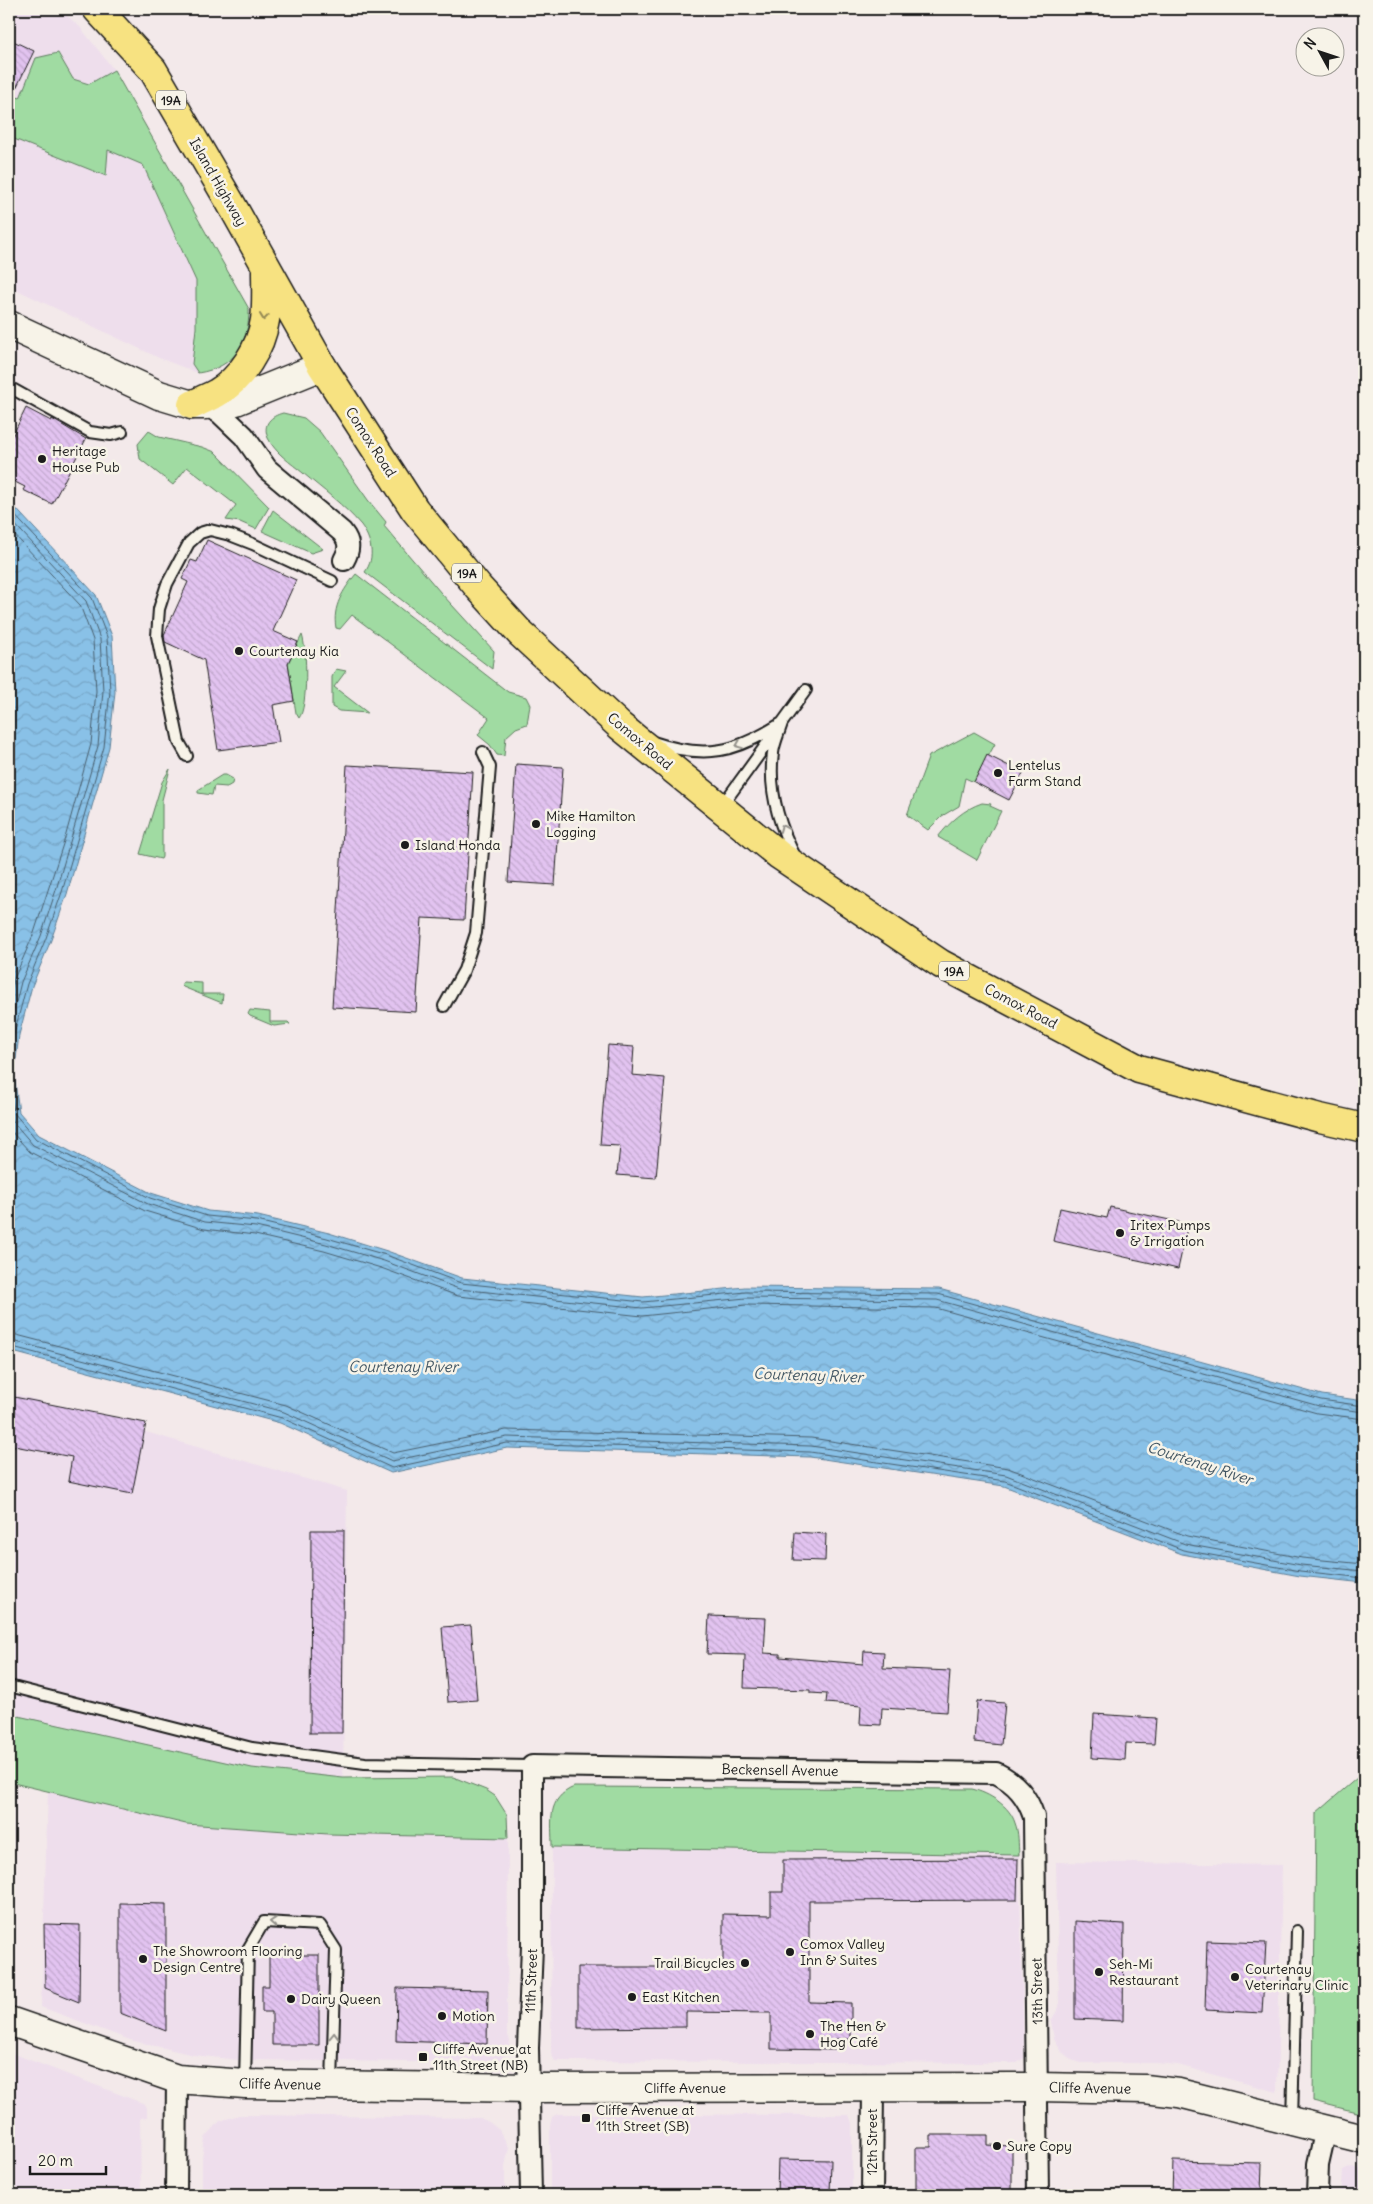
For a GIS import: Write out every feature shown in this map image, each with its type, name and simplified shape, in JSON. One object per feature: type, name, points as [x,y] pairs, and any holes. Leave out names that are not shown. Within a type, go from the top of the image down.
[{"type":"main road","name":"Island Highway","points":[[98,9],[153,70],[322,366]]},
{"type":"main road","points":[[199,405],[227,385],[244,368],[256,348],[265,321],[266,268]]},
{"type":"main road","points":[[10,327],[159,395],[199,405],[236,401],[322,366]]},
{"type":"main road","name":"Comox Road","points":[[322,366],[415,510],[467,574],[521,634],[611,718],[779,855],[941,964],[1139,1069],[1364,1128]]},
{"type":"main road","name":"Cliffe Avenue","points":[[9,2021],[177,2079],[245,2084],[529,2088],[873,2089],[1037,2087],[1145,2089],[1179,2093],[1364,2139]]},
{"type":"street","points":[[199,405],[220,413],[244,436],[267,469],[342,532],[347,538],[349,551],[344,560]]},
{"type":"street","name":"Beckensell Avenue","points":[[532,1766],[996,1772],[1010,1780],[1021,1790]]},
{"type":"street","name":"11th Street","points":[[531,2195],[529,2088],[532,1946],[532,1766]]},
{"type":"street","name":"13th Street","points":[[1021,1790],[1029,1803],[1034,1817],[1038,2041],[1038,2195]]},
{"type":"street","points":[[176,2195],[177,2079]]},
{"type":"street","name":"12th Street","points":[[872,2195],[873,2089]]},
{"type":"street","points":[[1317,2195],[1318,2164],[1326,2129]]},
{"type":"lane","points":[[9,387],[90,432],[111,435],[122,432]]},
{"type":"lane","points":[[187,756],[180,742],[156,636],[159,609],[167,584],[189,543],[200,533],[210,530],[230,535],[332,581]]},
{"type":"lane","points":[[720,808],[806,690]]},
{"type":"lane","points":[[611,718],[654,742],[680,750],[706,752],[733,748],[761,736],[782,723]]},
{"type":"lane","points":[[782,723],[773,752],[772,779],[776,812],[804,872]]},
{"type":"lane","points":[[444,1006],[464,970],[476,933],[490,767],[483,752]]},
{"type":"lane","points":[[9,1686],[252,1748],[365,1763],[532,1766]]},
{"type":"lane","points":[[245,2084],[248,1949],[264,1922],[320,1926],[336,1950],[332,2085]]},
{"type":"lane","points":[[1292,2122],[1297,1931]]},
{"type":"shaded area","points":[[9,9],[59,9],[80,27],[114,70],[249,309],[249,322],[241,346],[235,356],[218,369],[198,373],[159,358],[9,286]]},
{"type":"shaded area","points":[[9,1392],[347,1491],[343,1778],[252,1768],[9,1714]]},
{"type":"shaded area","points":[[48,1791],[186,1824],[328,1834],[508,1838],[507,2032],[510,2041],[506,2056],[493,2063],[239,2060],[194,2055],[130,2040],[41,2007]]},
{"type":"shaded area","points":[[552,1848],[1019,1855],[1024,2058],[1017,2063],[555,2061],[551,2054]]},
{"type":"shaded area","points":[[1056,1862],[1282,1865],[1277,2092],[1178,2065],[1156,2063],[1080,2063],[1072,2060],[1062,2052],[1054,2038],[1051,2021],[1059,2007]]},
{"type":"shaded area","points":[[9,2052],[145,2104],[147,2117],[140,2118],[141,2195],[9,2195]]},
{"type":"shaded area","points":[[557,2114],[849,2115],[852,2123],[852,2195],[550,2195],[550,2125],[552,2117]]},
{"type":"shaded area","points":[[239,2115],[480,2118],[499,2130],[509,2147],[505,2166],[505,2195],[202,2195],[202,2158],[205,2138],[220,2121]]},
{"type":"shaded area","points":[[1351,2167],[1364,2170],[1364,2195],[1341,2195],[1343,2171]]},
{"type":"green space","points":[[58,53],[73,79],[89,84],[114,70],[249,309],[243,343],[237,352],[222,365],[198,373],[192,364],[196,328],[196,281],[143,165],[108,150],[106,176],[9,137],[12,125],[9,123],[9,108],[14,96],[20,98],[36,58]]},
{"type":"green space","points":[[283,413],[304,418],[320,432],[368,500],[386,522],[384,526],[494,651],[492,669],[365,572],[370,560],[371,548],[361,525],[340,504],[284,457],[268,438],[266,429],[269,421]]},
{"type":"green space","points":[[149,431],[159,437],[215,452],[269,507],[256,529],[240,522],[226,520],[236,505],[187,467],[173,485],[140,459],[138,444]]},
{"type":"green space","points":[[273,510],[323,549],[311,553],[262,531]]},
{"type":"green space","points":[[356,574],[508,692],[526,697],[530,705],[527,724],[516,728],[506,737],[504,756],[497,755],[490,745],[478,735],[489,718],[352,615],[340,629],[336,628],[337,606],[347,586]]},
{"type":"green space","points":[[302,635],[306,678],[304,703],[299,718],[296,713],[288,663]]},
{"type":"green space","points":[[336,669],[346,671],[334,687],[368,713],[339,711],[332,707],[332,677]]},
{"type":"green space","points":[[974,732],[995,744],[974,782],[965,778],[959,806],[942,816],[928,830],[907,815],[929,756]]},
{"type":"green space","points":[[170,769],[162,800],[161,859],[140,854],[162,782]]},
{"type":"green space","points":[[222,775],[233,779],[232,784],[227,787],[214,786],[212,795],[198,793],[198,790]]},
{"type":"green space","points":[[982,803],[991,804],[990,806],[1001,811],[977,860],[938,837],[958,817]]},
{"type":"green space","points":[[183,982],[202,983],[202,994],[223,994],[222,1003],[183,987],[181,985]]},
{"type":"green space","points":[[250,1010],[270,1012],[270,1022],[288,1022],[290,1024],[274,1026],[250,1016],[248,1014]]},
{"type":"green space","points":[[9,1714],[252,1768],[343,1778],[453,1777],[486,1790],[495,1796],[507,1815],[508,1838],[328,1834],[186,1824],[9,1782]]},
{"type":"green space","points":[[1364,1772],[1364,2114],[1313,2101],[1316,1813]]},
{"type":"green space","points":[[574,1787],[972,1789],[992,1797],[1009,1811],[1018,1835],[1019,1855],[552,1847],[552,1812],[559,1798]]},
{"type":"water","name":"Courtenay River","points":[[9,501],[96,595],[112,636],[115,692],[109,747],[67,894],[32,986],[19,1035],[14,1075],[19,1112],[39,1135],[151,1193],[208,1211],[258,1216],[329,1233],[387,1251],[462,1278],[643,1297],[745,1287],[939,1289],[1322,1395],[1364,1401],[1364,1583],[1300,1576],[1182,1554],[1004,1486],[810,1457],[507,1448],[391,1473],[280,1423],[9,1351]]},
{"type":"building","points":[[9,39],[34,51],[9,103]]},
{"type":"building","name":"Heritage House Pub","points":[[26,408],[51,421],[52,419],[86,439],[52,504],[23,490],[25,487],[9,479],[9,443]]},
{"type":"building","name":"Courtenay Kia","points":[[207,540],[296,580],[273,631],[298,642],[288,663],[294,701],[273,705],[279,742],[218,750],[204,660],[165,642],[164,635],[188,582],[182,579],[191,560],[197,562]]},
{"type":"building","points":[[987,755],[1023,773],[1009,800],[974,782]]},
{"type":"building","name":"Mike Hamilton Logging","points":[[516,764],[563,767],[555,885],[508,882]]},
{"type":"building","name":"Island Honda","points":[[347,765],[473,772],[464,920],[422,918],[416,1012],[332,1007]]},
{"type":"building","points":[[608,1045],[634,1047],[632,1075],[665,1078],[656,1178],[617,1175],[620,1146],[600,1145]]},
{"type":"building","name":"Iritex Pumps & Irrigation","points":[[1110,1207],[1188,1224],[1178,1269],[1053,1241],[1060,1208],[1107,1218]]},
{"type":"building","points":[[9,1396],[146,1423],[132,1494],[68,1481],[72,1457],[9,1445]]},
{"type":"building","points":[[311,1530],[344,1530],[342,1733],[310,1733]]},
{"type":"building","points":[[795,1532],[826,1534],[825,1561],[793,1560]]},
{"type":"building","points":[[709,1616],[766,1618],[764,1653],[780,1654],[780,1657],[863,1664],[864,1651],[884,1652],[883,1668],[950,1671],[947,1712],[882,1708],[881,1725],[860,1724],[861,1706],[826,1703],[827,1694],[810,1693],[810,1690],[744,1688],[745,1655],[707,1654]]},
{"type":"building","points":[[471,1625],[477,1700],[448,1702],[442,1627]]},
{"type":"building","points":[[977,1701],[1005,1703],[1001,1745],[974,1742]]},
{"type":"building","points":[[1094,1714],[1156,1718],[1154,1744],[1126,1743],[1125,1760],[1092,1758]]},
{"type":"building","points":[[1018,1859],[1017,1900],[809,1901],[809,2002],[851,2003],[851,2039],[835,2039],[835,2050],[771,2049],[771,2013],[686,2012],[686,2027],[578,2028],[578,1967],[723,1967],[723,1914],[771,1915],[771,1892],[783,1892],[783,1860]]},
{"type":"building","name":"The Showroom Flooring Design Centre","points":[[120,1903],[166,1904],[166,2031],[120,2013]]},
{"type":"building","name":"Seh-Mi Restaurant","points":[[1075,1921],[1124,1924],[1123,2021],[1075,2019]]},
{"type":"building","points":[[44,1924],[80,1925],[79,2002],[45,1988]]},
{"type":"building","name":"Courtenay Veterinary Clinic","points":[[1207,1941],[1266,1943],[1262,2013],[1205,2010]]},
{"type":"building","name":"Dairy Queen","points":[[269,1955],[319,1955],[319,2045],[272,2045],[272,2012],[262,2012],[262,1986],[269,1986]]},
{"type":"building","name":"Motion","points":[[397,1988],[488,1990],[487,2044],[396,2041]]},
{"type":"building","points":[[931,2135],[988,2135],[988,2145],[1012,2146],[1012,2195],[916,2195],[916,2147],[931,2147]]},
{"type":"building","points":[[778,2159],[831,2160],[830,2195],[777,2195]]},
{"type":"building","points":[[1173,2161],[1262,2163],[1261,2195],[1172,2195]]},
{"type":"place","name":"Heritage House Pub","points":[[42,459]]},
{"type":"place","name":"Courtenay Kia","points":[[239,651]]},
{"type":"place","name":"Lentelus Farm Stand","points":[[998,773]]},
{"type":"place","name":"Mike Hamilton Logging","points":[[536,824]]},
{"type":"place","name":"Island Honda","points":[[405,845]]},
{"type":"place","name":"Iritex Pumps & Irrigation","points":[[1120,1233]]},
{"type":"place","name":"Comox Valley Inn & Suites","points":[[790,1952]]},
{"type":"place","name":"The Showroom Flooring Design Centre","points":[[143,1959]]},
{"type":"place","name":"Trail Bicycles","points":[[745,1963]]},
{"type":"place","name":"Seh-Mi Restaurant","points":[[1099,1972]]},
{"type":"place","name":"Courtenay Veterinary Clinic","points":[[1235,1977]]},
{"type":"place","name":"East Kitchen","points":[[632,1997]]},
{"type":"place","name":"Dairy Queen","points":[[291,1999]]},
{"type":"place","name":"Motion","points":[[442,2016]]},
{"type":"place","name":"The Hen & Hog Café","points":[[810,2034]]},
{"type":"place","name":"Cliffe Avenue at 11th Street (NB)","points":[[423,2057]]},
{"type":"place","name":"Cliffe Avenue at 11th Street (SB)","points":[[586,2118]]},
{"type":"place","name":"Sure Copy","points":[[997,2146]]}]
